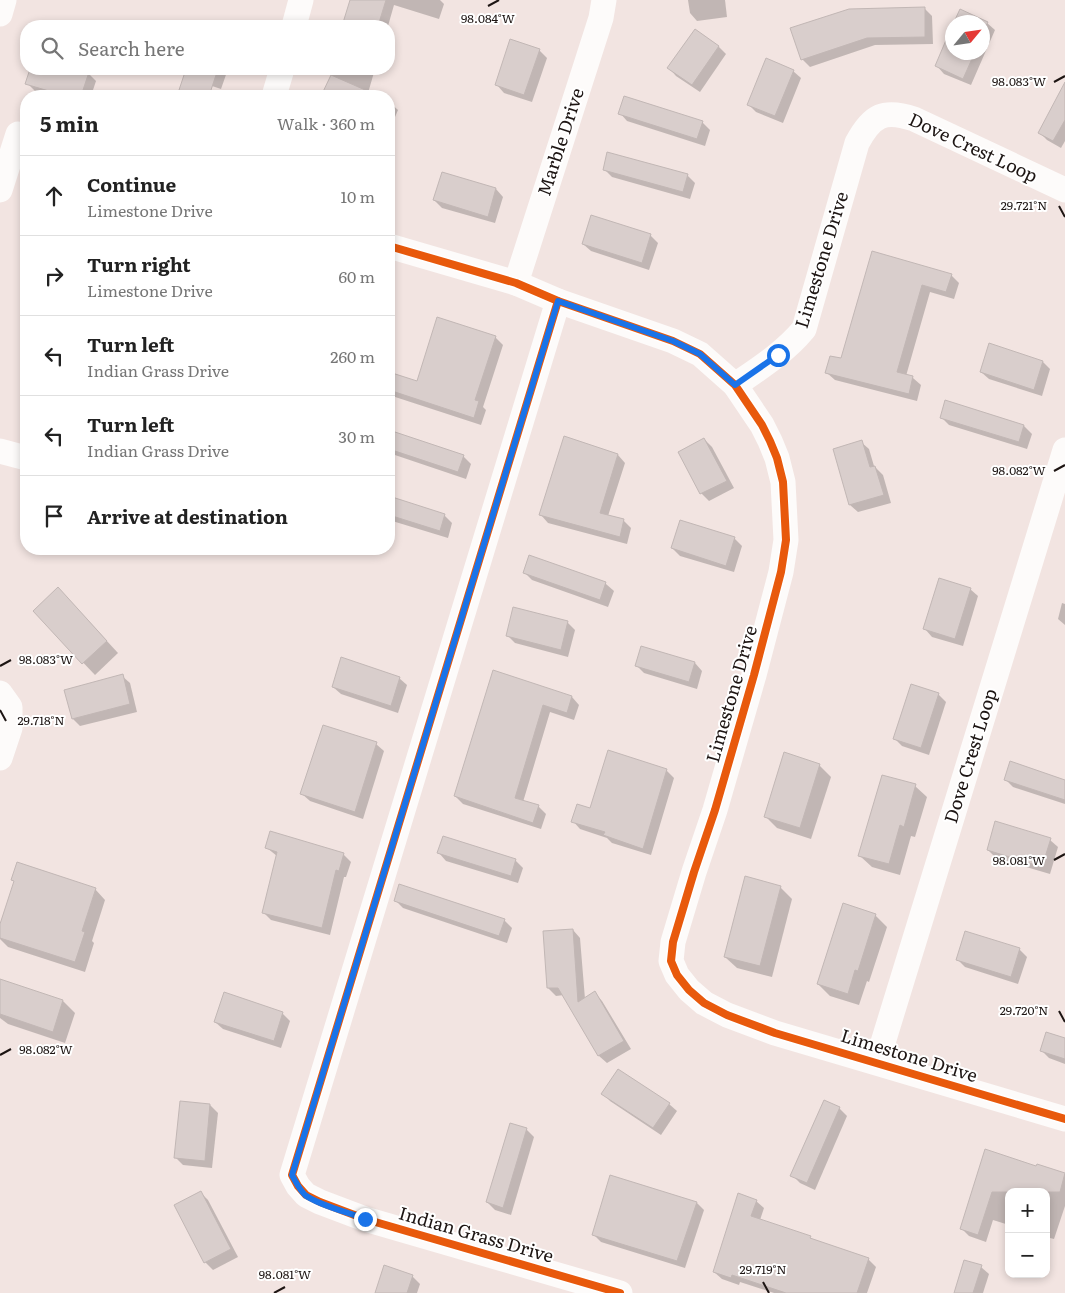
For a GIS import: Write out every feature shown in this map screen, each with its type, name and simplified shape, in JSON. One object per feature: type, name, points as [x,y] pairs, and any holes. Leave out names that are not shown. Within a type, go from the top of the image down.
[{"type":"street","points":[[0,14],[4,0]]},
{"type":"street","points":[[296,20],[301,0]]},
{"type":"street","name":"Marble Drive","points":[[516,283],[601,18],[604,0]]},
{"type":"street","points":[[276,90],[280,75]]},
{"type":"street","name":"Dove Crest Loop","points":[[880,116],[887,113],[914,119],[1065,190]]},
{"type":"street","name":"Limestone Drive","points":[[735,385],[778,355],[792,343],[804,328],[857,143],[863,131],[880,116]]},
{"type":"street","points":[[0,190],[15,133]]},
{"type":"street","name":"Limestone Drive","points":[[395,248],[516,283],[558,301],[673,341],[700,354],[735,385],[762,424],[777,458],[783,482],[786,540],[781,572],[754,675],[715,810],[672,942],[671,962],[677,976],[689,990],[704,1002],[727,1015],[775,1033],[1065,1119]]},
{"type":"street","name":"Indian Grass Drive","points":[[558,301],[292,1175],[306,1195],[356,1216],[620,1293]]},
{"type":"street","points":[[0,450],[20,456]]},
{"type":"street","name":"Dove Crest Loop","points":[[877,1062],[1065,450]]},
{"type":"street","points":[[0,758],[10,728],[5,700]]},
{"type":"building","points":[[350,0],[386,0],[380,20],[344,20]]},
{"type":"building","points":[[925,7],[925,37],[867,38],[801,60],[790,28],[849,9]]},
{"type":"building","points":[[960,9],[973,15],[957,15]]},
{"type":"building","points":[[695,29],[719,46],[692,85],[667,68]]},
{"type":"building","points":[[510,39],[540,49],[524,95],[495,85]]},
{"type":"building","points":[[945,42],[945,60],[971,60],[963,79],[935,66]]},
{"type":"building","points":[[766,58],[794,70],[775,116],[747,105]]},
{"type":"building","points":[[28,75],[88,75],[83,90],[46,90],[25,84]]},
{"type":"building","points":[[184,75],[216,75],[211,90],[179,90]]},
{"type":"building","points":[[331,75],[365,90],[324,90]]},
{"type":"building","points":[[1065,82],[1065,120],[1053,141],[1038,133]]},
{"type":"building","points":[[624,96],[703,121],[697,139],[618,114]]},
{"type":"building","points":[[607,152],[688,174],[683,192],[603,170]]},
{"type":"building","points":[[442,172],[496,188],[488,217],[433,200]]},
{"type":"building","points":[[591,215],[651,234],[642,263],[582,244]]},
{"type":"building","points":[[872,251],[952,274],[946,292],[922,285],[897,372],[913,376],[909,394],[825,373],[830,356],[841,358]]},
{"type":"building","points":[[437,317],[496,336],[475,400],[479,401],[474,418],[395,392],[395,374],[417,381]]},
{"type":"building","points":[[989,343],[1043,361],[1034,390],[980,372]]},
{"type":"building","points":[[945,400],[1024,425],[1019,442],[940,418]]},
{"type":"building","points":[[395,432],[464,455],[458,472],[395,451]]},
{"type":"building","points":[[564,436],[618,454],[600,513],[624,519],[620,537],[539,515]]},
{"type":"building","points":[[704,438],[727,481],[700,494],[678,452]]},
{"type":"building","points":[[862,440],[870,467],[875,466],[884,495],[849,505],[833,449]]},
{"type":"building","points":[[395,498],[445,514],[440,531],[395,517]]},
{"type":"building","points":[[680,520],[735,537],[726,566],[671,548]]},
{"type":"building","points":[[529,555],[606,582],[600,600],[523,573]]},
{"type":"building","points":[[939,578],[971,588],[955,639],[923,629]]},
{"type":"building","points":[[58,587],[107,641],[82,664],[33,611]]},
{"type":"building","points":[[513,607],[568,621],[561,650],[506,636]]},
{"type":"building","points":[[641,646],[695,662],[689,682],[635,666]]},
{"type":"building","points":[[341,657],[400,677],[391,706],[332,687]]},
{"type":"building","points":[[493,670],[572,696],[567,713],[543,705],[515,798],[539,805],[533,823],[454,796]]},
{"type":"building","points":[[123,674],[130,704],[72,719],[64,690]]},
{"type":"building","points":[[911,684],[939,693],[921,748],[893,739]]},
{"type":"building","points":[[323,725],[377,742],[355,812],[300,794]]},
{"type":"building","points":[[608,750],[667,769],[643,849],[603,835],[605,832],[571,822],[577,804],[590,808]]},
{"type":"building","points":[[784,752],[820,764],[800,828],[764,817]]},
{"type":"building","points":[[1010,761],[1065,780],[1065,800],[1004,780]]},
{"type":"building","points":[[882,775],[916,784],[904,827],[900,825],[889,864],[858,856]]},
{"type":"building","points":[[995,821],[1051,838],[1042,867],[987,850]]},
{"type":"building","points":[[270,831],[344,853],[339,871],[336,870],[322,928],[262,913],[277,852],[265,848]]},
{"type":"building","points":[[443,836],[516,859],[511,876],[437,853]]},
{"type":"building","points":[[17,862],[96,888],[82,931],[85,932],[75,962],[0,938],[0,924],[14,881],[11,880]]},
{"type":"building","points":[[745,876],[781,886],[760,966],[724,957]]},
{"type":"building","points":[[399,884],[505,919],[499,936],[394,901]]},
{"type":"building","points":[[843,903],[876,914],[858,971],[855,970],[848,994],[817,984]]},
{"type":"building","points":[[573,929],[578,1002],[595,991],[624,1041],[598,1056],[558,988],[547,988],[543,931]]},
{"type":"building","points":[[965,931],[1020,948],[1011,977],[956,960]]},
{"type":"building","points":[[0,979],[63,1000],[53,1032],[0,1014]]},
{"type":"building","points":[[224,992],[283,1012],[274,1041],[214,1022]]},
{"type":"building","points":[[1046,1032],[1065,1038],[1065,1059],[1040,1051]]},
{"type":"building","points":[[618,1069],[670,1103],[653,1128],[601,1094]]},
{"type":"building","points":[[824,1100],[840,1107],[807,1183],[790,1176]]},
{"type":"building","points":[[180,1101],[210,1104],[205,1161],[174,1158]]},
{"type":"building","points":[[510,1123],[527,1128],[503,1208],[486,1202]]},
{"type":"building","points":[[985,1149],[1036,1166],[1037,1164],[1065,1173],[1060,1192],[1050,1192],[1050,1188],[1005,1188],[1005,1192],[992,1192],[978,1235],[960,1229]]},
{"type":"building","points":[[610,1175],[697,1202],[677,1261],[592,1235]]},
{"type":"building","points":[[201,1191],[231,1249],[204,1263],[174,1205]]},
{"type":"building","points":[[738,1193],[757,1200],[751,1216],[869,1258],[857,1293],[786,1293],[732,1275],[731,1278],[713,1272]]},
{"type":"building","points":[[964,1260],[982,1265],[973,1293],[954,1293]]},
{"type":"building","points":[[384,1265],[413,1275],[407,1293],[375,1293]]},
{"type":"cycle path","points":[[395,248],[516,283],[558,301],[673,341],[700,354],[735,385],[762,425],[777,458],[783,482],[786,540],[781,572],[754,675],[715,810],[673,942],[671,961],[677,975],[689,990],[704,1003],[727,1015],[775,1033],[1065,1119]]},
{"type":"cycle path","points":[[558,301],[292,1175],[306,1195],[365,1219],[620,1293]]},
{"type":"route","points":[[365,1219],[306,1195],[292,1175],[558,301],[673,341],[700,354],[735,385],[778,355]]}]
